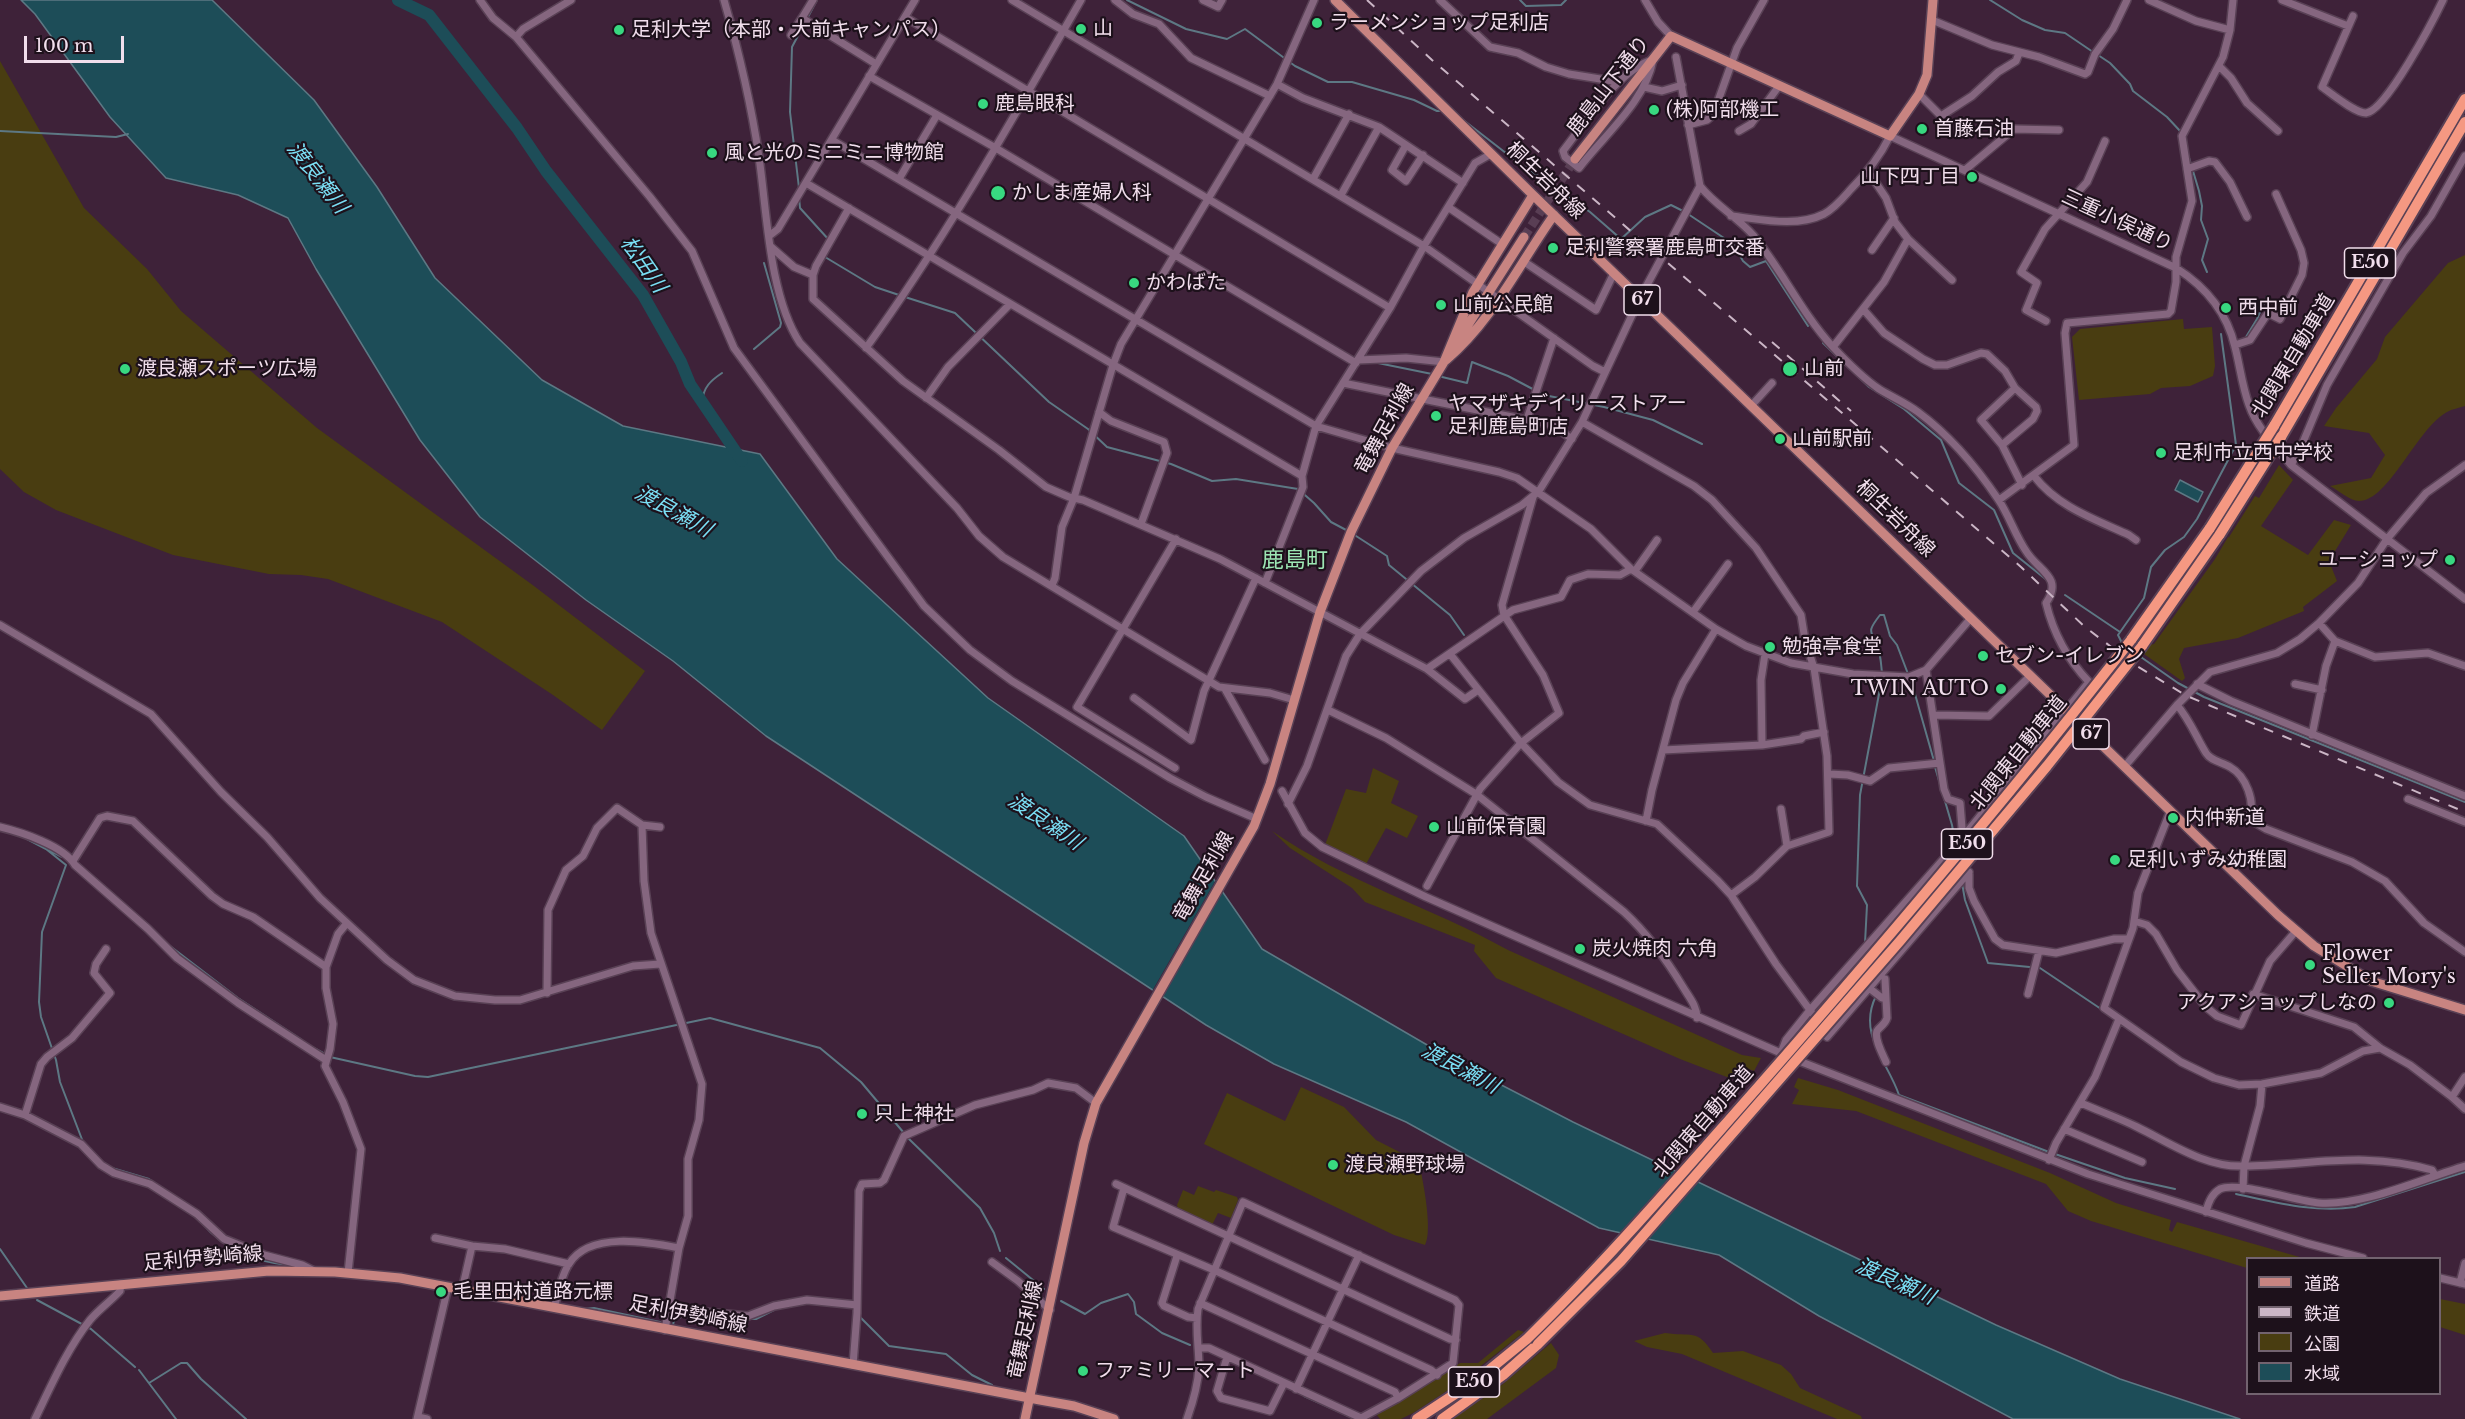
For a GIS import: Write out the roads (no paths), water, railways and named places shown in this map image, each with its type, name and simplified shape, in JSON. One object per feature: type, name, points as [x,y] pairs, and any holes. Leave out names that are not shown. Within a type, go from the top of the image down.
[{"type":"highway","name":"北関東自動車道","points":[[1417,1419],[1478,1379],[1527,1339],[1604,1261],[1805,1033],[2037,760],[2131,640],[2210,528],[2274,426],[2465,99]]},
{"type":"highway","name":"北関東自動車道","points":[[1442,1419],[1495,1381],[1538,1344],[1621,1261],[2013,808],[2142,646],[2220,534],[2281,437],[2465,122]]},
{"type":"main road","name":"桐生岩舟線","points":[[1335,0],[1533,195],[2170,812],[2296,931],[2330,957],[2371,981],[2465,1010]]},
{"type":"main road","points":[[1890,136],[1919,94],[1927,75],[1933,0]]},
{"type":"main road","name":"鹿島山下通り","points":[[1575,159],[1671,36]]},
{"type":"main road","name":"三重小俣通り","points":[[1671,36],[1890,136]]},
{"type":"main road","name":"竜舞足利線","points":[[1025,1419],[1084,1143],[1098,1098],[1256,822],[1270,784],[1320,612],[1351,532],[1392,448],[1444,362],[1463,312],[1477,284],[1533,195]]},
{"type":"main road","name":"竜舞足利線","points":[[1444,362],[1463,345],[1499,299],[1554,214]]},
{"type":"main road","points":[[1444,362],[1524,237]]},
{"type":"main road","name":"足利伊勢崎線","points":[[0,1296],[269,1271],[314,1271],[400,1278],[1074,1406],[1114,1419]]},
{"type":"street","points":[[480,0],[494,18],[516,37],[650,197],[692,251],[734,348],[924,606],[970,650],[1021,686],[1189,788],[1256,822]]},
{"type":"street","points":[[516,37],[524,29],[571,0]]},
{"type":"street","points":[[724,0],[749,99],[774,274],[790,326],[800,343],[957,508],[985,542],[1003,556],[1208,682],[1225,689],[1262,692],[1294,700]]},
{"type":"street","points":[[791,35],[813,0]]},
{"type":"street","points":[[769,236],[778,229],[915,0]]},
{"type":"street","points":[[1012,0],[1425,246],[1605,372]]},
{"type":"street","points":[[866,348],[907,292],[1081,0]]},
{"type":"street","points":[[1116,0],[1133,14],[1159,24],[1191,58],[1270,96]]},
{"type":"street","points":[[1203,0],[1218,7],[1222,0]]},
{"type":"street","points":[[1052,585],[1055,579],[1062,527],[1074,498],[1121,344],[1277,84],[1314,0]]},
{"type":"street","points":[[1440,0],[1490,47],[1518,53],[1557,70],[1618,82]]},
{"type":"street","name":"三重小俣通り","points":[[1645,0],[1658,22],[1671,36]]},
{"type":"street","points":[[1688,124],[1707,120],[1713,115],[1730,64],[1745,31],[1764,0]]},
{"type":"street","points":[[1932,20],[1964,35],[2039,57],[2085,74],[2095,54],[2113,30],[2127,0]]},
{"type":"street","points":[[2149,0],[2196,21],[2230,30]]},
{"type":"street","points":[[1999,500],[2074,445],[2065,333],[2067,323],[2168,314],[2171,311],[2176,257],[2192,201],[2181,142],[2183,130],[2219,66],[2230,30],[2233,0]]},
{"type":"street","points":[[2282,0],[2348,26]]},
{"type":"street","points":[[2353,16],[2322,87],[2357,111],[2366,113],[2376,108],[2392,90],[2428,31],[2443,0]]},
{"type":"street","points":[[905,17],[1390,308]]},
{"type":"street","points":[[802,18],[876,64]]},
{"type":"street","points":[[1919,94],[1941,116],[1972,96],[1998,72],[2016,61],[2019,53]]},
{"type":"street","points":[[1676,57],[1700,186],[1751,233],[1814,326],[1833,347],[1876,387],[1932,423],[1954,444],[1999,500],[2029,557],[2051,579],[2052,591],[2046,603],[2049,617],[2068,655],[2089,682],[1963,837],[1810,1010],[1786,1040],[1780,1053]]},
{"type":"street","points":[[1653,60],[1644,87],[1579,168],[1565,157],[1563,151],[1618,82],[1634,67],[1653,60]]},
{"type":"street","points":[[2219,66],[2231,78],[2247,103],[2278,131]]},
{"type":"street","points":[[869,76],[994,147],[1357,362],[1406,358],[1444,362]]},
{"type":"street","points":[[1277,84],[1303,98],[1379,127],[1463,183]]},
{"type":"street","points":[[1644,87],[1662,91],[1682,85]]},
{"type":"street","points":[[1739,131],[1751,124],[1779,86]]},
{"type":"street","points":[[1313,178],[1349,114]]},
{"type":"street","points":[[899,179],[937,115]]},
{"type":"street","points":[[1341,195],[1379,127]]},
{"type":"street","points":[[1965,170],[2014,129],[2059,130]]},
{"type":"street","points":[[1730,216],[1765,221],[1811,218],[1823,214],[1835,206],[1868,171],[1890,136]]},
{"type":"street","name":"三重小俣通り","points":[[1890,136],[2176,268],[2198,283],[2225,317],[2235,345],[2245,391],[2254,417],[2264,433],[2291,465],[2465,599]]},
{"type":"street","points":[[832,140],[1316,426],[1392,448],[1499,472],[1516,478],[1539,491],[1591,529],[1633,570],[1716,628],[1746,646],[1765,654],[1814,668],[1886,677],[1909,677],[1926,670],[1971,618]]},
{"type":"street","points":[[2046,321],[2026,310],[2037,283],[2021,272],[2045,229],[2087,182],[2105,141]]},
{"type":"street","points":[[1406,145],[1392,170],[1406,181],[1423,155]]},
{"type":"street","points":[[1265,583],[1303,487],[1302,476],[1316,426],[1390,308],[1475,164],[1491,154]]},
{"type":"street","points":[[2291,465],[2327,385],[2403,253],[2431,216],[2465,156]]},
{"type":"street","points":[[2187,169],[2209,161],[2215,162],[2233,188],[2247,217]]},
{"type":"street","points":[[1868,171],[1886,198],[1894,218],[1908,239],[1952,280]]},
{"type":"street","points":[[806,183],[1302,476]]},
{"type":"street","points":[[1288,804],[1307,766],[1346,656],[1360,634],[1399,592],[1437,558],[1464,538],[1533,497],[1539,491],[1582,422],[1640,298],[1700,186]]},
{"type":"street","points":[[2235,345],[2250,340],[2268,313],[2280,319],[2304,270],[2301,250],[2276,194]]},
{"type":"street","points":[[1448,207],[1502,244]]},
{"type":"street","points":[[849,208],[820,257],[813,274],[813,299],[866,348],[926,398],[1046,487],[1176,539],[1256,578],[1427,669],[1465,699],[1478,690]]},
{"type":"street","points":[[1872,250],[1894,218]]},
{"type":"street","points":[[1833,347],[1884,282],[1908,239]]},
{"type":"street","points":[[770,246],[794,267],[813,274]]},
{"type":"street","points":[[1523,261],[1596,310],[1614,273]]},
{"type":"street","points":[[926,398],[948,367],[1010,304]]},
{"type":"street","points":[[1863,309],[1884,333],[1923,359],[1941,366],[1982,352],[2006,371],[2015,388],[2036,406],[2037,411],[2033,419],[2002,445]]},
{"type":"street","points":[[1527,419],[1554,338]]},
{"type":"street","points":[[1343,383],[1423,397],[1552,425],[1572,439]]},
{"type":"street","points":[[1751,406],[1772,383]]},
{"type":"street","points":[[2015,388],[1981,420],[2002,445],[2022,485]]},
{"type":"street","points":[[1099,412],[1111,421],[1164,442],[1167,453],[1141,524]]},
{"type":"street","points":[[1582,422],[1694,486],[1712,500],[1756,548],[1801,615],[1805,640],[1814,668],[1824,732],[1828,774],[1829,832],[1787,846],[1755,877],[1731,895]]},
{"type":"street","points":[[2125,766],[2177,705],[2215,670],[2277,653],[2300,639],[2319,623],[2358,583],[2387,539],[2426,493],[2465,465]]},
{"type":"street","points":[[2034,476],[2044,489],[2063,505],[2136,540]]},
{"type":"street","points":[[1427,886],[1476,794],[1521,743],[1557,715],[1558,708],[1543,675],[1504,615],[1503,599],[1533,497]]},
{"type":"street","points":[[1175,768],[1077,707],[1176,539]]},
{"type":"street","points":[[1427,669],[1504,615],[1525,606],[1561,597],[1570,580],[1588,574],[1620,575],[1633,570],[1657,540]]},
{"type":"street","points":[[1693,612],[1728,564]]},
{"type":"street","points":[[1134,698],[1191,740],[1208,682],[1256,578]]},
{"type":"street","points":[[2319,623],[2335,641],[2374,657],[2428,652],[2465,666]]},
{"type":"street","points":[[0,625],[150,714],[221,792],[267,837],[320,898],[387,960],[414,980],[455,996],[520,1000],[633,966],[660,964]]},
{"type":"street","points":[[1646,820],[1663,750],[1683,683],[1716,628]]},
{"type":"street","points":[[2312,735],[2326,666],[2335,641]]},
{"type":"street","points":[[1450,654],[1521,743],[1558,782],[1577,798],[1606,811],[1657,824],[1731,895],[1827,1037],[1970,872]]},
{"type":"street","points":[[1762,745],[1761,680],[1765,654]]},
{"type":"street","points":[[1926,670],[1944,789],[1948,799],[1960,804],[1963,837],[1970,872],[1970,893],[1998,942],[2039,951],[2056,952],[2114,939],[2129,939]]},
{"type":"street","points":[[1934,715],[1989,716],[2030,676]]},
{"type":"street","points":[[2295,684],[2322,690]]},
{"type":"street","points":[[2194,688],[2465,796]]},
{"type":"street","points":[[1225,689],[1265,760]]},
{"type":"street","points":[[2177,705],[2189,720],[2209,757],[2230,767],[2242,777],[2251,805],[2252,813],[2249,819],[2266,829],[2352,862],[2385,881],[2424,923],[2465,952]]},
{"type":"street","points":[[1328,710],[1386,738],[1476,794],[1505,815],[1644,930],[1672,969],[1696,1010],[1697,1018]]},
{"type":"street","points":[[1663,750],[1762,745],[1801,739],[1804,735],[1824,732]]},
{"type":"street","points":[[1828,774],[1870,781],[1889,768],[1940,763]]},
{"type":"street","points":[[1282,791],[1305,833],[1323,847],[1426,897],[1697,1018],[2049,1160],[2126,1188],[2360,1257]]},
{"type":"street","points":[[2408,799],[2465,822]]},
{"type":"street","points":[[547,993],[548,910],[566,870],[583,856],[597,828],[617,808],[642,825],[660,827]]},
{"type":"street","points":[[1781,809],[1787,846]]},
{"type":"street","points":[[2170,812],[2138,893],[2129,939],[2104,1008],[2164,1052],[2198,1071],[2239,1086],[2321,1073],[2363,1051],[2380,1048]]},
{"type":"street","points":[[73,861],[100,818],[107,816],[134,821],[212,896],[253,917],[326,967]]},
{"type":"street","points":[[642,825],[644,881],[651,933],[702,1084],[699,1120],[688,1159],[688,1216],[679,1248],[665,1330]]},
{"type":"street","points":[[0,827],[36,839],[69,856],[177,958],[238,1003],[326,1060]]},
{"type":"street","points":[[2134,921],[2147,925],[2153,930],[2181,976],[2206,1007],[2217,1016],[2241,1025],[2253,994],[2270,961],[2296,931]]},
{"type":"street","points":[[347,923],[338,934],[326,967],[327,996],[333,1024],[325,1066],[343,1102],[361,1149],[348,1273]]},
{"type":"street","points":[[25,1115],[41,1064],[72,1038],[110,993],[94,973],[96,964],[106,949]]},
{"type":"street","points":[[2028,994],[2039,951]]},
{"type":"street","points":[[1885,979],[1886,1021],[1878,1030],[1877,1036],[1887,1062]]},
{"type":"street","points":[[1869,988],[1882,998],[1886,998]]},
{"type":"street","points":[[2253,994],[2344,1023],[2363,1032],[2380,1048],[2410,1065],[2465,1109]]},
{"type":"street","points":[[2049,1160],[2064,1129],[2095,1077],[2119,1019]]},
{"type":"street","points":[[2452,1097],[2465,1077]]},
{"type":"street","points":[[852,1365],[857,1305],[860,1186],[880,1183],[884,1180],[904,1136],[975,1105],[1033,1090],[1048,1083],[1076,1088],[1098,1098]]},
{"type":"street","points":[[2243,1189],[2244,1166],[2260,1106],[2262,1084]]},
{"type":"street","points":[[2081,1103],[2138,1127],[2186,1153],[2221,1164],[2244,1166],[2364,1159],[2412,1164],[2432,1170],[2435,1175]]},
{"type":"street","points":[[0,1107],[25,1115],[81,1144],[101,1165],[114,1173],[150,1184],[197,1214],[224,1239],[314,1271]]},
{"type":"street","points":[[2064,1129],[2142,1162]]},
{"type":"street","points":[[2206,1212],[2211,1197],[2217,1191],[2225,1188],[2243,1189],[2309,1202],[2342,1203],[2465,1166]]},
{"type":"street","points":[[1116,1184],[1456,1340]]},
{"type":"street","points":[[1124,1188],[1113,1227],[1214,1270],[1431,1370],[1437,1375]]},
{"type":"street","points":[[1187,1419],[1195,1397],[1199,1367],[1198,1348],[1197,1318],[1200,1302],[1242,1204],[1246,1202],[1458,1301],[1459,1305],[1453,1363],[1437,1375],[1361,1418],[1227,1356],[1206,1347],[1198,1348]]},
{"type":"street","points":[[435,1238],[472,1246],[505,1249],[569,1264]]},
{"type":"street","points":[[554,1308],[569,1264],[581,1251],[599,1244],[646,1242],[679,1248]]},
{"type":"street","points":[[462,1290],[472,1246]]},
{"type":"street","points":[[1296,1389],[1359,1255]]},
{"type":"street","points":[[1177,1256],[1162,1303],[1188,1317],[1197,1318]]},
{"type":"street","points":[[992,1262],[1018,1281],[1050,1310]]},
{"type":"street","points":[[2441,1278],[2463,1283],[2465,1263]]},
{"type":"street","points":[[35,1419],[54,1379],[86,1326],[120,1291],[121,1284]]},
{"type":"street","points":[[427,1419],[418,1418],[448,1287]]},
{"type":"street","points":[[668,1315],[694,1311],[748,1316],[774,1306],[807,1300],[857,1305]]},
{"type":"street","points":[[1200,1302],[1395,1392],[1398,1398]]},
{"type":"street","points":[[1227,1356],[1217,1391],[1221,1398],[1270,1411],[1284,1383]]},
{"type":"water","name":"渡良瀬川","points":[[21,0],[212,0],[314,100],[377,187],[435,278],[542,380],[623,426],[760,454],[837,559],[988,698],[1184,836],[1262,949],[1453,1060],[1573,1122],[1996,1325],[2120,1379],[2240,1419],[2013,1419],[1819,1316],[1719,1255],[1599,1228],[1406,1122],[1274,1064],[1206,1025],[766,736],[673,661],[586,600],[480,517],[420,440],[316,269],[288,218],[238,195],[166,178],[110,117],[35,14]]},
{"type":"water","points":[[2180,480],[2203,492],[2198,502],[2175,490]]},
{"type":"waterway","name":"松田川","points":[[398,0],[429,15],[643,295],[681,362],[690,384],[742,461]]},
{"type":"waterway","points":[[799,188],[790,112],[792,47],[817,0]]},
{"type":"waterway","points":[[1127,0],[1186,29],[1227,39],[1245,29],[1295,66],[1328,82],[1352,82],[1414,100],[1437,111],[1445,111]]},
{"type":"waterway","points":[[1520,0],[1526,6],[1561,5],[1566,0]]},
{"type":"waterway","points":[[1990,0],[2022,20],[2045,30],[2065,33],[2093,52]]},
{"type":"waterway","points":[[2098,55],[2110,63],[2130,84],[2133,91],[2167,117],[2181,132]]},
{"type":"waterway","points":[[1453,112],[1511,157],[1590,212],[1621,239],[1645,217],[1671,205],[1683,211]]},
{"type":"waterway","points":[[0,131],[116,137],[128,134]]},
{"type":"waterway","points":[[2187,151],[2199,191],[2202,206],[2201,220],[2208,239],[2202,260],[2207,272]]},
{"type":"waterway","points":[[799,197],[800,208],[829,240]]},
{"type":"waterway","points":[[1688,214],[1733,244],[1743,261],[1750,267],[1766,261],[1808,326]]},
{"type":"waterway","points":[[825,257],[875,287],[899,295]]},
{"type":"waterway","points":[[754,349],[780,327],[781,323],[764,263]]},
{"type":"waterway","points":[[2246,337],[2267,296]]},
{"type":"waterway","points":[[905,297],[955,313],[1049,402],[1088,429],[1107,447],[1171,464],[1212,481],[1236,479],[1298,489],[1331,522],[1348,531]]},
{"type":"waterway","points":[[2123,645],[2118,635],[2144,598],[2151,567],[2165,550],[2184,537],[2197,519],[2236,445],[2221,334]]},
{"type":"waterway","points":[[1823,343],[1869,387],[1904,409],[1941,440],[1959,483],[1994,510],[2013,553],[2048,581]]},
{"type":"waterway","points":[[1373,362],[1432,374]]},
{"type":"waterway","points":[[1438,376],[1467,383],[1472,362],[1508,376],[1544,395],[1653,420],[1702,444]]},
{"type":"waterway","points":[[702,401],[708,385],[722,373]]},
{"type":"waterway","points":[[1353,534],[1387,556],[1389,565],[1450,615],[1464,635]]},
{"type":"waterway","points":[[2065,595],[2120,632]]},
{"type":"waterway","points":[[1882,673],[1880,655],[1871,632],[1880,615],[1884,615],[1890,636],[1897,645],[1913,687],[1934,761]]},
{"type":"waterway","points":[[2138,655],[2178,683],[2204,697],[2465,802]]},
{"type":"waterway","points":[[1865,943],[1867,905],[1857,886],[1860,795],[1882,678]]},
{"type":"waterway","points":[[1935,767],[1955,842]]},
{"type":"waterway","points":[[25,838],[46,849],[66,865],[42,932],[39,1002],[41,1017],[56,1060],[60,1082],[83,1142]]},
{"type":"waterway","points":[[49,850],[62,857]]},
{"type":"waterway","points":[[95,878],[138,916]]},
{"type":"waterway","points":[[1962,883],[1965,900],[1988,963],[2040,968],[2101,1009]]},
{"type":"waterway","points":[[170,946],[238,998],[302,1040]]},
{"type":"waterway","points":[[1876,996],[1871,1010],[1872,1035],[1899,1095],[2049,1152]]},
{"type":"waterway","points":[[330,1057],[428,1077],[710,1018],[820,1048],[861,1082],[909,1139],[980,1208],[994,1233],[1000,1251]]},
{"type":"waterway","points":[[312,1047],[325,1054]]},
{"type":"waterway","points":[[2055,1154],[2125,1178],[2175,1189]]},
{"type":"waterway","points":[[112,1168],[149,1179],[159,1186]]},
{"type":"waterway","points":[[2236,1194],[2295,1206],[2325,1209],[2355,1207],[2465,1172]]},
{"type":"waterway","points":[[203,1224],[230,1247],[264,1261],[288,1265]]},
{"type":"waterway","points":[[0,1249],[27,1288]]},
{"type":"waterway","points":[[1006,1258],[1044,1289]]},
{"type":"waterway","points":[[1061,1301],[1085,1314],[1101,1303],[1128,1294],[1134,1302],[1136,1314],[1162,1333],[1190,1345]]},
{"type":"waterway","points":[[37,1300],[91,1329],[135,1367]]},
{"type":"waterway","points":[[584,1309],[594,1308],[660,1322]]},
{"type":"waterway","points":[[748,1319],[756,1319],[774,1310]]},
{"type":"waterway","points":[[673,1325],[674,1320],[683,1316]]},
{"type":"waterway","points":[[859,1316],[889,1346],[946,1354],[972,1375],[992,1385]]},
{"type":"waterway","points":[[149,1383],[181,1363],[187,1363],[201,1379],[246,1419]]},
{"type":"waterway","points":[[139,1370],[176,1419]]},
{"type":"waterway","points":[[1304,1396],[1355,1419]]},
{"type":"tunnel","points":[[1524,237],[1575,159]]},
{"type":"railway","points":[[1367,0],[1432,60],[2021,567],[2085,627],[2135,665],[2187,696],[2465,812]]},
{"type":"railway","points":[[1772,342],[1851,411]]},
{"type":"place","name":"ラーメンショップ足利店","points":[[1317,23]]},
{"type":"place","name":"山","points":[[1081,29]]},
{"type":"place","name":"足利大学（本部・大前キャンパス）","points":[[619,30]]},
{"type":"place","name":"鹿島眼科","points":[[983,104]]},
{"type":"place","name":"(株)阿部機工","points":[[1654,110]]},
{"type":"place","name":"首藤石油","points":[[1922,129]]},
{"type":"place","name":"風と光のミニミニ博物館","points":[[712,153]]},
{"type":"place","name":"山下四丁目","points":[[1972,177]]},
{"type":"place","name":"かしま産婦人科","points":[[998,193]]},
{"type":"place","name":"足利警察署鹿島町交番","points":[[1553,248]]},
{"type":"place","name":"かわばた","points":[[1134,283]]},
{"type":"place","name":"山前公民館","points":[[1441,305]]},
{"type":"place","name":"西中前","points":[[2226,308]]},
{"type":"place","name":"渡良瀬スポーツ広場","points":[[125,369]]},
{"type":"place","name":"山前","points":[[1790,369]]},
{"type":"place","name":"ヤマザキデイリーストアー 足利鹿島町店","points":[[1436,416]]},
{"type":"place","name":"山前駅前","points":[[1780,439]]},
{"type":"place","name":"足利市立西中学校","points":[[2161,453]]},
{"type":"place","name":"ユーショップ","points":[[2450,560]]},
{"type":"place","name":"勉強亭食堂","points":[[1770,647]]},
{"type":"place","name":"セブン-イレブン","points":[[1983,656]]},
{"type":"place","name":"TWIN AUTO","points":[[2001,689]]},
{"type":"place","name":"内仲新道","points":[[2173,818]]},
{"type":"place","name":"山前保育園","points":[[1434,827]]},
{"type":"place","name":"足利いずみ幼稚園","points":[[2115,860]]},
{"type":"place","name":"炭火焼肉 六角","points":[[1580,949]]},
{"type":"place","name":"Flower Seller Mory's","points":[[2310,965]]},
{"type":"place","name":"アクアショップしなの","points":[[2389,1003]]},
{"type":"place","name":"只上神社","points":[[862,1114]]},
{"type":"place","name":"渡良瀬野球場","points":[[1333,1165]]},
{"type":"place","name":"毛里田村道路元標","points":[[441,1292]]},
{"type":"place","name":"ファミリーマート","points":[[1083,1371]]},
{"type":"district","name":"鹿島町","points":[[1295,561]]}]
